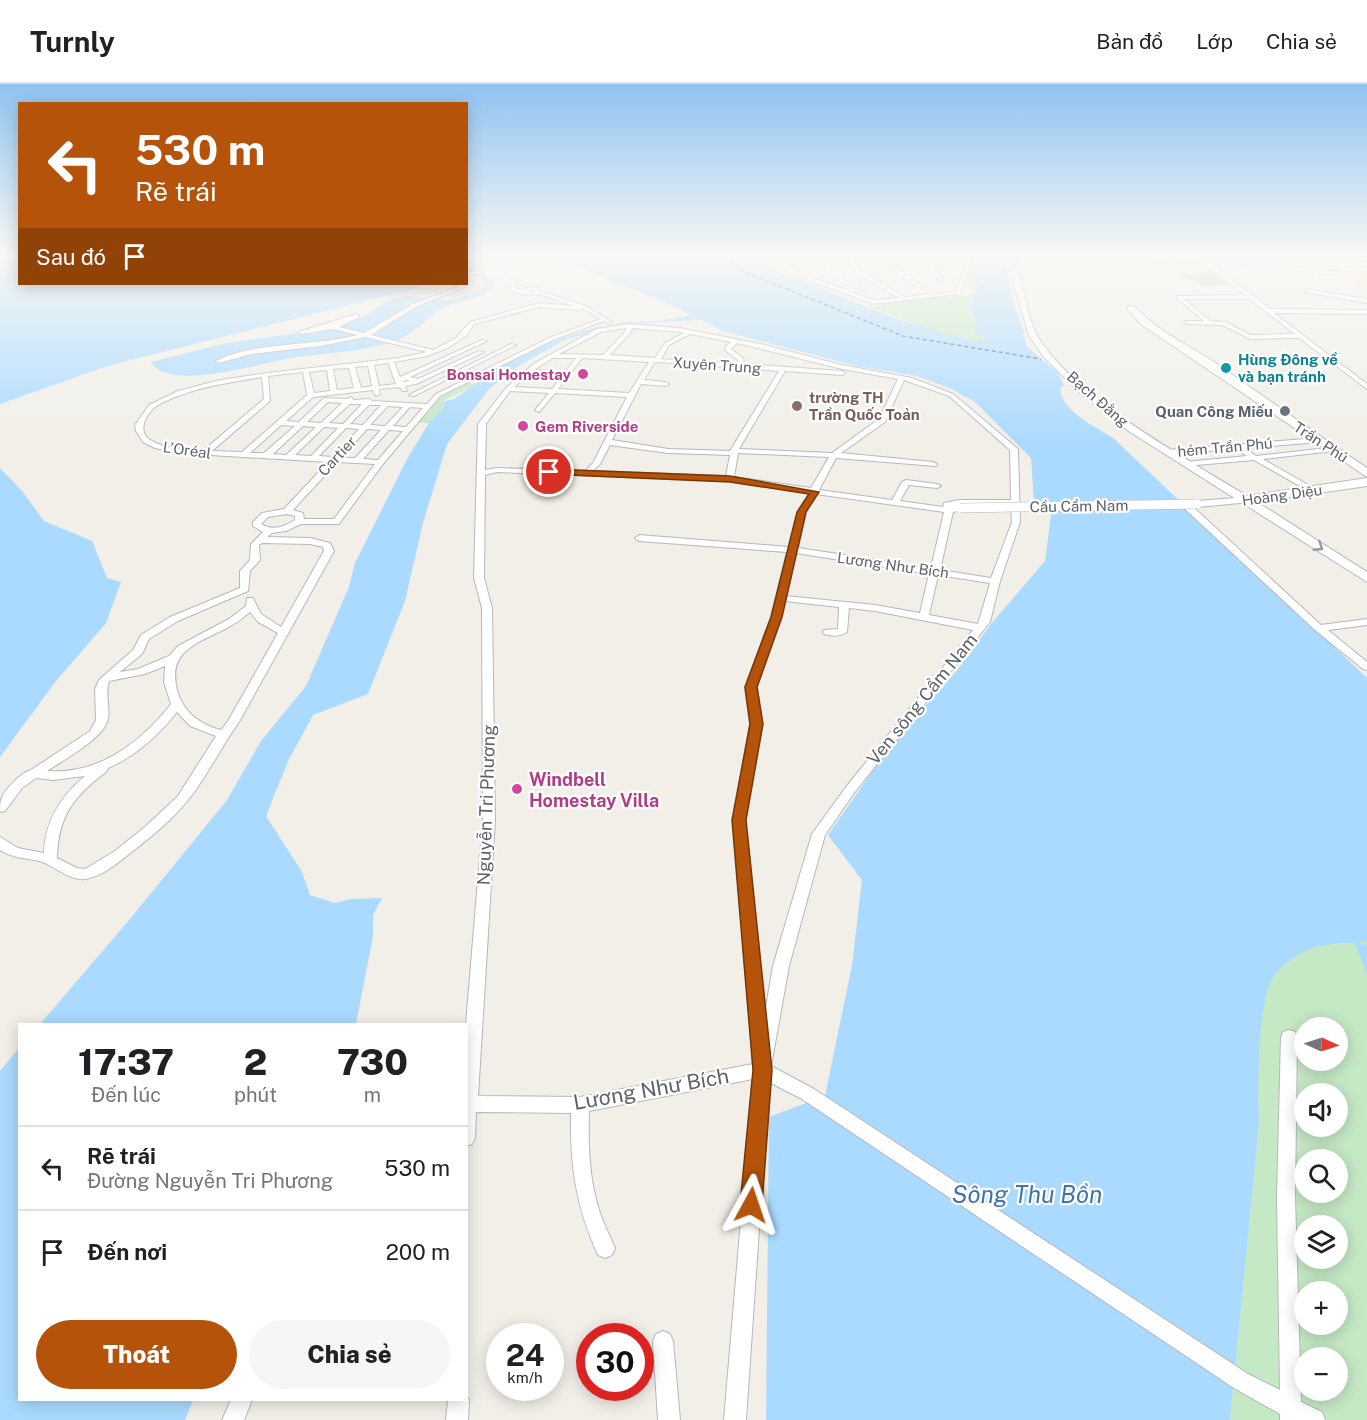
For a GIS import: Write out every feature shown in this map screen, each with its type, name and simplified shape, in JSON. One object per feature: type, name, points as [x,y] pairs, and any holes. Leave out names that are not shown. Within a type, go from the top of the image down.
[{"type":"street","points":[[352,317],[301,332],[333,327],[354,317]]},
{"type":"street","points":[[219,361],[265,349],[336,342],[366,335],[398,317]]},
{"type":"street","name":"L’Oréal","points":[[380,462],[176,451],[149,443],[139,432],[139,423],[150,409],[174,394],[216,382],[265,375],[371,365],[392,366],[435,352],[465,338],[472,323],[493,317]]},
{"type":"street","points":[[595,317],[613,327]]},
{"type":"street","points":[[599,317],[613,327]]},
{"type":"street","name":"Bạch Đằng","points":[[1030,317],[1038,344],[1107,410],[1185,464],[1248,500],[1367,578]]},
{"type":"street","name":"Trần Phú","points":[[1140,317],[1367,473]]},
{"type":"street","points":[[1203,317],[1207,321]]},
{"type":"street","points":[[1277,317],[1367,387]]},
{"type":"street","points":[[299,521],[300,515],[287,511],[271,512],[257,521],[258,527],[270,530],[289,527],[299,521],[336,522],[406,429],[438,395],[561,334],[601,321]]},
{"type":"street","points":[[1186,323],[1207,321],[1223,323],[1250,337],[1299,336]]},
{"type":"street","points":[[605,357],[629,332],[629,326]]},
{"type":"street","points":[[735,1420],[762,1070],[739,820],[756,724],[751,687],[781,598],[802,512],[814,492],[834,455],[882,420],[902,377],[688,332],[629,326],[613,327],[599,330],[549,356],[508,389],[482,424],[479,467],[483,473],[497,470],[730,479],[814,492],[949,510]]},
{"type":"street","points":[[333,327],[435,352],[500,364]]},
{"type":"street","points":[[587,473],[596,464],[631,395],[652,362],[657,361],[667,344],[688,332]]},
{"type":"street","points":[[465,338],[492,342]]},
{"type":"street","points":[[404,387],[413,374],[484,341]]},
{"type":"street","points":[[736,341],[728,347],[728,350],[741,359],[741,367]]},
{"type":"street","points":[[404,387],[411,378],[416,381],[414,383],[501,343],[530,349]]},
{"type":"street","points":[[404,387],[421,390],[513,345]]},
{"type":"street","name":"Xuyên Trung","points":[[549,356],[605,357],[885,375]]},
{"type":"street","points":[[539,410],[580,357]]},
{"type":"street","points":[[807,371],[810,359]]},
{"type":"street","points":[[371,365],[377,391],[375,400],[387,403],[404,401],[404,387],[392,366]]},
{"type":"street","points":[[392,366],[413,374]]},
{"type":"street","points":[[352,367],[358,390]]},
{"type":"street","points":[[330,369],[334,393]]},
{"type":"street","points":[[730,479],[734,452],[783,369]]},
{"type":"street","points":[[306,371],[308,397]]},
{"type":"street","points":[[437,372],[468,380]]},
{"type":"street","points":[[528,372],[567,374]]},
{"type":"street","points":[[205,453],[268,400],[265,375]]},
{"type":"street","name":"Ven sông Cẩm Nam","points":[[762,1070],[781,966],[819,834],[849,790],[985,622],[995,581],[1014,532],[1014,449],[951,395],[902,377]]},
{"type":"street","points":[[639,382],[666,384]]},
{"type":"street","points":[[243,455],[308,397],[404,387],[438,395]]},
{"type":"street","points":[[508,389],[631,395]]},
{"type":"street","points":[[288,457],[358,390]]},
{"type":"street","points":[[266,456],[327,400],[321,396],[334,393]]},
{"type":"street","points":[[308,397],[427,406]]},
{"type":"street","points":[[313,458],[369,401]]},
{"type":"street","name":"Cartier","points":[[287,511],[387,403]]},
{"type":"street","points":[[358,460],[409,404]]},
{"type":"street","points":[[279,423],[406,429]]},
{"type":"street","name":"hẻm Trần Phú","points":[[1167,452],[1319,440]]},
{"type":"street","points":[[607,442],[668,451],[834,455],[933,464]]},
{"type":"street","points":[[1236,446],[1312,491]]},
{"type":"street","points":[[1185,464],[1333,449]]},
{"type":"street","name":"Nguyễn Tri Phương","points":[[468,1091],[489,820],[488,608],[479,578],[483,473]]},
{"type":"street","points":[[895,503],[906,482],[937,486]]},
{"type":"street","name":"Hoàng Diệu","points":[[1193,505],[1248,500],[1367,482]]},
{"type":"street","points":[[924,616],[949,510],[947,505],[1015,502]]},
{"type":"street","points":[[1193,505],[1319,628],[1367,667]]},
{"type":"street","name":"Cầu Cẩm Nam","points":[[949,510],[1193,505]]},
{"type":"street","points":[[270,530],[255,544],[255,560],[245,571],[245,589],[248,590],[251,607],[269,626],[283,631]]},
{"type":"street","name":"Lương Như Bích","points":[[639,538],[792,549],[995,581]]},
{"type":"street","points":[[0,842],[5,848],[50,861],[64,869],[83,874],[94,872],[135,842],[183,798],[222,734],[232,722],[329,548],[310,541],[260,540]]},
{"type":"street","points":[[0,808],[18,784],[94,733],[102,720],[101,689],[106,678],[138,652],[145,637],[159,627],[245,589]]},
{"type":"street","points":[[781,598],[844,604],[924,616],[980,628]]},
{"type":"street","points":[[828,632],[839,633],[843,630],[844,604]]},
{"type":"street","points":[[106,678],[141,672],[171,658],[193,640],[233,621],[251,607]]},
{"type":"street","points":[[1319,628],[1367,622]]},
{"type":"street","points":[[171,658],[168,670],[177,704],[185,716],[197,724],[222,734]]},
{"type":"street","points":[[50,861],[51,828],[62,807],[82,785],[159,730],[177,704]]},
{"type":"street","points":[[31,774],[58,776],[111,764]]},
{"type":"street","points":[[1289,1037],[1286,1197],[1291,1415]]},
{"type":"street","points":[[762,1070],[808,1094],[1291,1415],[1314,1420]]},
{"type":"street","name":"Lương Như Bích","points":[[468,1104],[580,1105],[762,1070]]},
{"type":"street","points":[[580,1105],[582,1187],[593,1223],[605,1248]]},
{"type":"street","points":[[663,1341],[669,1420]]},
{"type":"street","points":[[233,1420],[242,1401]]},
{"type":"street","points":[[457,1420],[458,1401]]},
{"type":"green space","points":[[897,317],[973,317],[984,336],[981,340],[973,341],[928,329]]},
{"type":"green space","points":[[465,382],[475,384],[441,402],[446,406],[429,423],[417,423],[441,394]]},
{"type":"green space","points":[[1363,940],[1367,942],[1367,1420],[1230,1420],[1259,1124],[1259,1046],[1264,1003],[1275,974],[1292,959],[1326,943]]},
{"type":"water","points":[[0,317],[300,317],[107,366],[0,404]]},
{"type":"water","points":[[361,317],[430,317],[403,337],[382,345],[291,358],[218,373],[177,375],[161,371],[151,362],[226,343],[331,329]]},
{"type":"water","name":"Sông Thu Bồn","points":[[678,317],[893,317],[973,341],[985,338],[974,330],[978,325],[974,317],[1018,317],[1026,346],[1057,372],[1064,385],[1060,388],[1066,404],[1080,418],[1113,438],[1367,678],[1367,942],[1357,942],[1367,945],[1367,975],[1355,943],[1322,945],[1303,952],[1285,964],[1269,985],[1260,1045],[1259,1124],[1230,1420],[766,1420],[769,1117],[825,1096],[852,965],[862,880],[828,835],[890,746],[958,669],[991,624],[1045,561],[1051,515],[1034,502],[1031,458],[976,403],[952,389],[917,376],[857,366],[723,331],[702,320],[617,323],[659,321]]},
{"type":"water","points":[[600,326],[604,328],[563,341],[518,366],[489,389],[447,444],[423,523],[405,601],[368,694],[313,715],[288,761],[266,816],[302,872],[310,895],[335,903],[351,899],[382,898],[373,915],[373,936],[356,1023],[41,1023],[227,800],[261,741],[306,686],[349,587],[355,563],[407,459],[429,423],[445,406],[441,402],[454,399],[493,371],[554,340]]},
{"type":"water","points":[[0,468],[23,492],[44,521],[92,541],[107,578],[121,582],[106,623],[56,681],[0,757]]},
{"type":"water","points":[[18,1049],[18,1401],[193,1401],[185,1420],[0,1420],[0,1071]]},
{"type":"ferry route","points":[[857,317],[903,336],[1041,359]]},
{"type":"place","name":"Hùng Đông về và bạn tránh","points":[[1226,368]]},
{"type":"place","name":"Bonsai Homestay","points":[[583,374]]},
{"type":"place","name":"trường TH Trần Quốc Toản","points":[[797,406]]},
{"type":"place","name":"Quan Công Miếu","points":[[1285,411]]},
{"type":"place","name":"Gem Riverside","points":[[523,426]]},
{"type":"place","name":"Windbell Homestay Villa","points":[[517,789]]},
{"type":"route","points":[[549,472],[730,479],[814,492],[802,512],[792,549],[789,572],[776,617],[751,687],[756,724],[739,820],[762,1070],[751,1205]]}]
